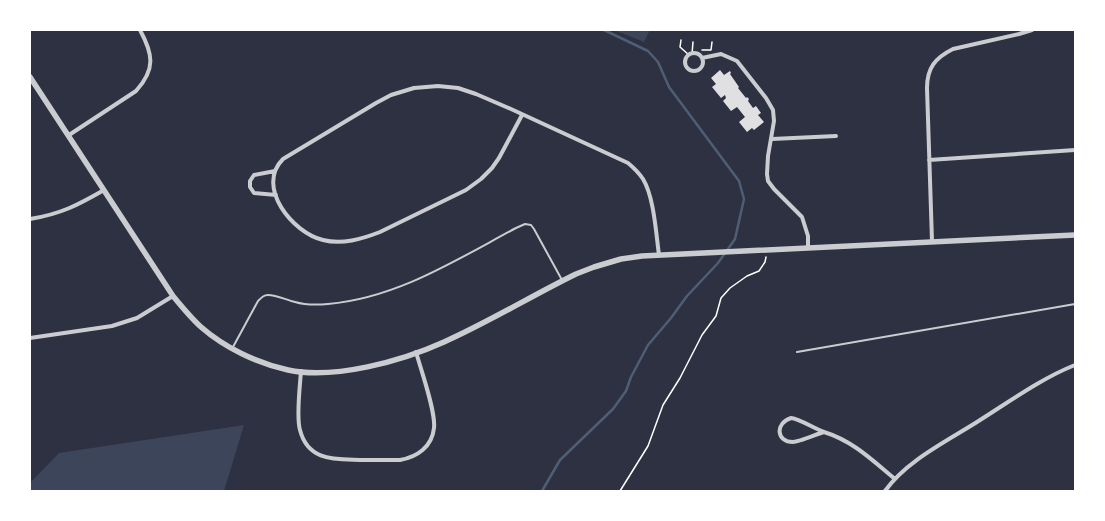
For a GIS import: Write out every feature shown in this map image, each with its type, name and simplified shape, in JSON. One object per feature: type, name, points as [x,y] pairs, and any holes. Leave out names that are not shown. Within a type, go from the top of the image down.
[{"type":"street","points":[[69,136],[136,91],[143,83],[148,74],[150,60],[147,44],[140,30]]},
{"type":"street","points":[[932,241],[927,84],[929,73],[933,65],[944,53],[953,49],[1032,30]]},
{"type":"street","points":[[691,54],[698,54],[702,58],[702,67],[698,71],[692,71],[686,66],[686,60],[691,54]]},
{"type":"street","points":[[702,58],[714,55],[724,55],[737,61],[743,66],[773,110],[774,121],[767,167],[768,181],[802,217],[808,236],[808,247]]},
{"type":"street","points":[[30,77],[174,296],[187,313],[201,327],[232,348],[252,359],[288,370],[316,372],[356,368],[398,359],[435,346],[563,280],[594,267],[621,259],[659,255],[747,250],[1075,235]]},
{"type":"street","points":[[522,114],[499,158],[481,179],[466,190],[366,238],[334,242],[319,239],[310,235],[291,219],[276,195],[273,181],[275,171],[283,159],[391,95],[414,88],[438,86],[458,88],[476,94],[522,114],[619,158],[637,170],[650,195],[659,255]]},
{"type":"street","points":[[772,139],[836,136]]},
{"type":"street","points":[[929,160],[1075,150]]},
{"type":"street","points":[[275,171],[254,175],[250,181],[250,187],[254,193],[276,195]]},
{"type":"street","points":[[30,219],[67,210],[104,190]]},
{"type":"street","points":[[30,338],[112,326],[137,318],[174,296]]},
{"type":"street","points":[[301,371],[299,429],[304,441],[314,452],[326,458],[337,459],[404,459],[416,455],[424,448],[430,440],[434,429],[432,410],[416,352]]},
{"type":"street","points":[[885,491],[895,479],[926,454],[1033,386],[1075,365]]},
{"type":"street","points":[[824,432],[796,442],[791,442],[782,438],[779,430],[780,426],[786,420],[796,418],[806,425],[845,440],[855,446],[895,479]]},
{"type":"lane","points":[[232,348],[258,301],[265,296],[273,295],[293,302],[314,305],[328,304],[376,295],[424,277],[525,224],[531,225],[534,229],[563,280]]},
{"type":"lane","points":[[797,352],[1075,304]]},
{"type":"path","points":[[681,40],[680,47],[691,54],[693,42]]},
{"type":"path","points":[[702,50],[712,50],[712,42]]},
{"type":"path","points":[[620,491],[648,446],[663,405],[680,378],[702,335],[716,316],[721,298],[730,288],[747,276],[759,271],[766,262],[767,249]]},
{"type":"shaded area","points":[[614,30],[650,30],[644,42]]},
{"type":"shaded area","points":[[244,425],[224,491],[30,491],[30,483],[59,453]]},
{"type":"building","points":[[720,70],[724,75],[730,71],[730,74],[739,87],[738,88],[746,98],[747,97],[749,99],[748,101],[753,108],[756,106],[761,113],[758,115],[764,122],[754,130],[752,128],[747,132],[739,122],[745,117],[737,107],[731,111],[723,101],[726,98],[725,95],[721,98],[712,87],[716,84],[711,78]]},
{"type":"waterway","points":[[542,491],[560,460],[613,409],[626,391],[631,377],[648,345],[687,296],[718,263],[735,239],[744,199],[739,181],[669,87],[658,62],[648,51],[604,30]]}]
